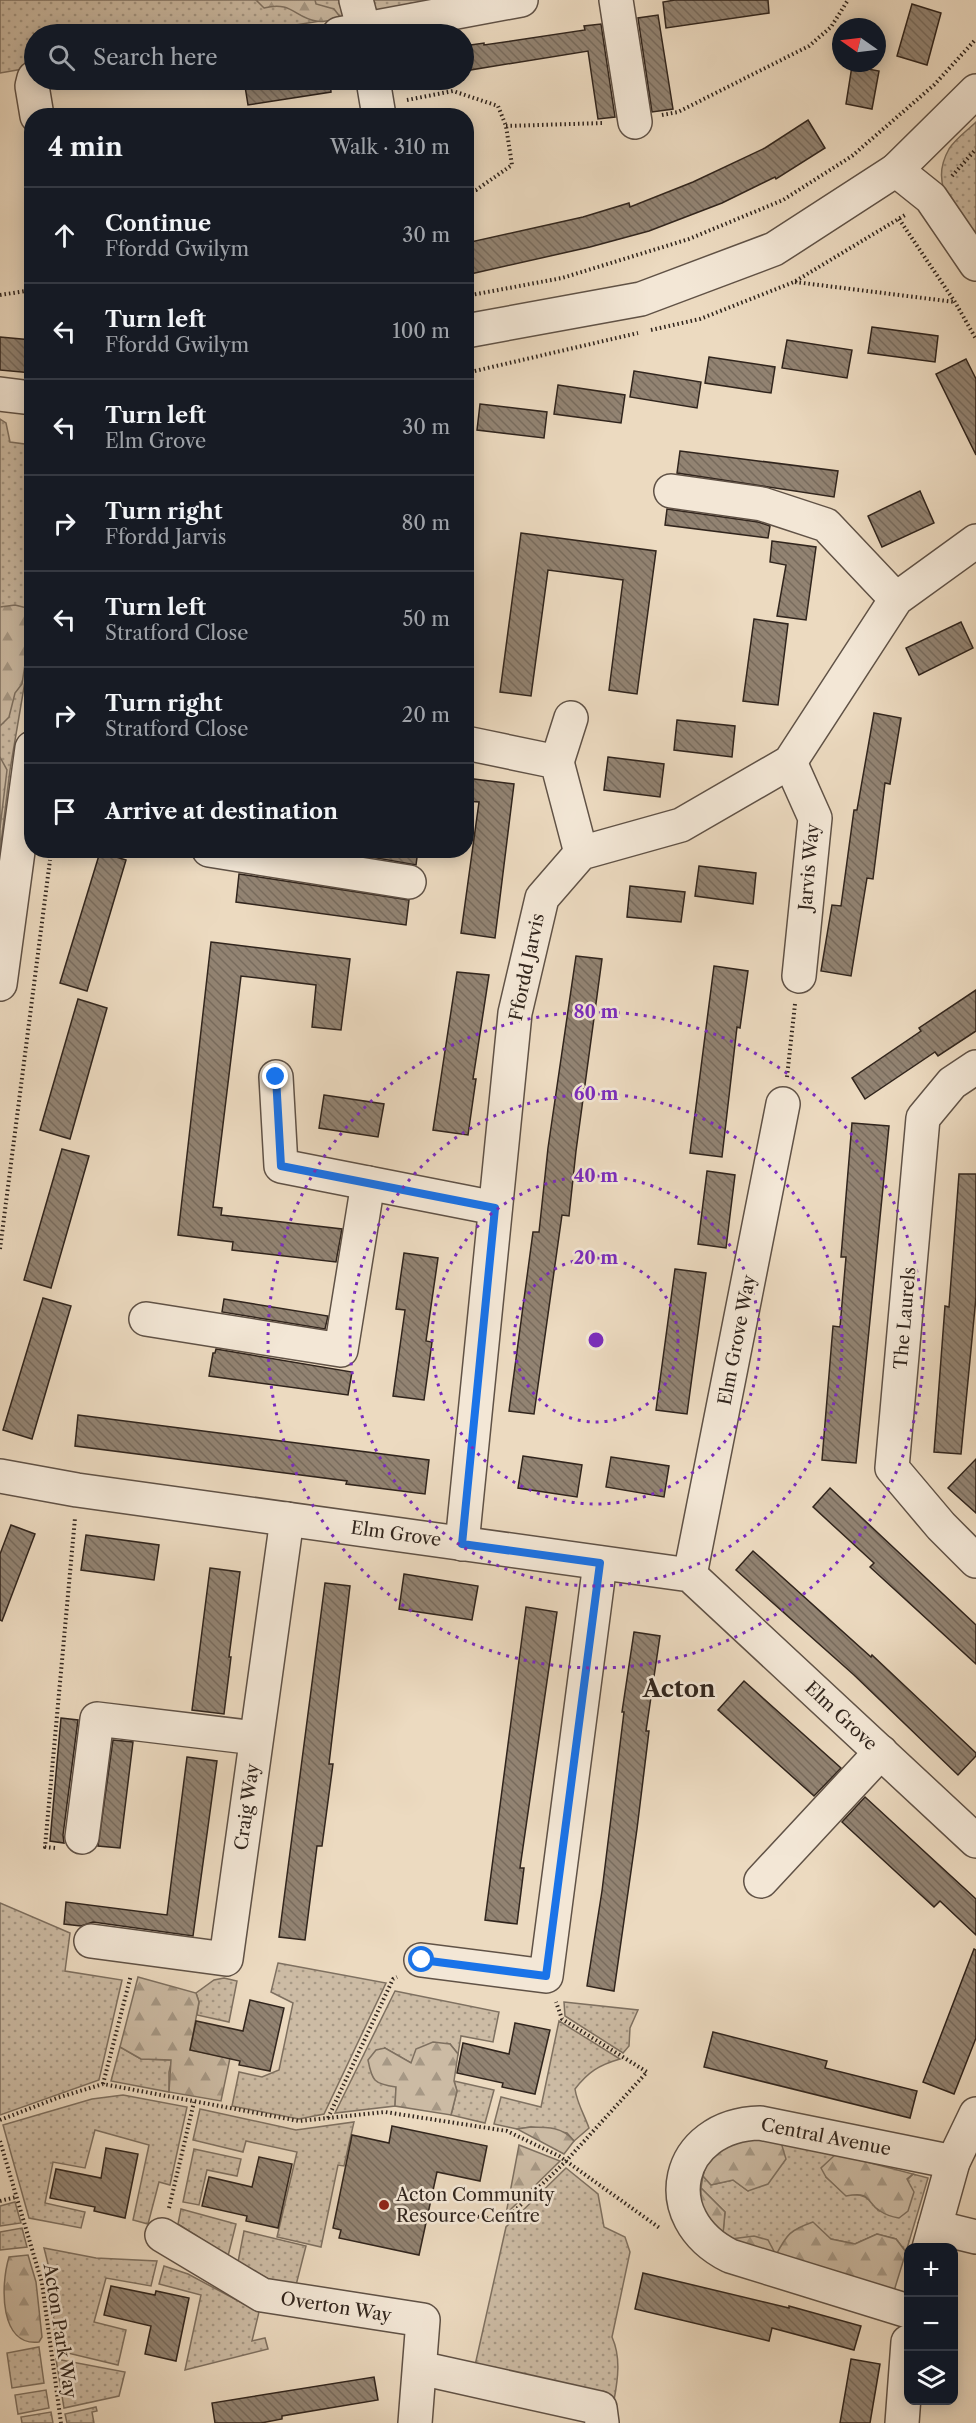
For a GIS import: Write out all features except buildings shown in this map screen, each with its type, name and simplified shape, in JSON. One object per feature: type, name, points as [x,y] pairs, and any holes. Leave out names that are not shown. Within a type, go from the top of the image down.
[{"type":"street","points":[[356,0],[356,24]]},
{"type":"street","points":[[401,24],[521,0]]},
{"type":"street","points":[[616,0],[635,122]]},
{"type":"street","points":[[33,90],[36,108]]},
{"type":"street","points":[[474,330],[641,299],[774,249],[897,170],[976,91]]},
{"type":"street","points":[[897,170],[931,198],[976,264]]},
{"type":"street","points":[[0,394],[24,397]]},
{"type":"street","points":[[671,491],[762,504],[826,525],[896,599]]},
{"type":"street","points":[[571,718],[557,762],[581,853],[681,825],[790,762],[896,599],[976,541]]},
{"type":"street","points":[[474,744],[557,762]]},
{"type":"street","name":"Jarvis Way","points":[[790,762],[815,818],[799,976]]},
{"type":"street","points":[[0,984],[24,807]]},
{"type":"street","name":"Ffordd Jarvis","points":[[462,1544],[515,1013],[542,898],[581,853]]},
{"type":"street","points":[[309,858],[346,861],[409,882]]},
{"type":"street","name":"The Laurels","points":[[976,1067],[952,1083],[923,1118],[892,1468],[940,1526],[976,1561]]},
{"type":"street","points":[[276,1077],[281,1166],[495,1208]]},
{"type":"street","name":"Elm Grove Way","points":[[690,1575],[783,1104]]},
{"type":"street","points":[[146,1319],[341,1350],[368,1183]]},
{"type":"street","name":"Elm Grove","points":[[0,1476],[77,1490],[690,1575],[976,1841]]},
{"type":"street","name":"Craig Way","points":[[91,1941],[226,1959],[287,1519]]},
{"type":"street","points":[[422,1960],[546,1976],[600,1563]]},
{"type":"street","points":[[82,1837],[97,1719],[256,1738]]},
{"type":"street","points":[[761,1881],[881,1752]]},
{"type":"street","points":[[976,2114],[953,2162],[932,2237],[976,2237]]},
{"type":"street","name":"Central Avenue","points":[[904,2309],[730,2256],[712,2247],[698,2233],[688,2216],[684,2197],[685,2178],[691,2160],[702,2144],[720,2131],[741,2124],[760,2123],[953,2162]]},
{"type":"street","name":"Overton Way","points":[[162,2235],[262,2295],[423,2320],[415,2423]]},
{"type":"street","points":[[902,2423],[908,2351]]},
{"type":"street","points":[[420,2368],[600,2408],[602,2423]]},
{"type":"path","points":[[506,126],[635,122],[678,112],[809,46],[831,27],[848,0]]},
{"type":"path","points":[[474,294],[562,278],[688,239],[783,200],[852,156],[934,84],[976,39]]},
{"type":"path","points":[[376,100],[453,91],[498,106],[506,126],[512,165],[474,190]]},
{"type":"path","points":[[931,198],[976,149]]},
{"type":"path","points":[[899,219],[955,302],[976,339]]},
{"type":"path","points":[[794,282],[955,302]]},
{"type":"path","points":[[0,295],[24,291]]},
{"type":"path","points":[[0,1249],[50,858]]},
{"type":"path","points":[[783,1104],[799,976]]},
{"type":"path","points":[[77,1490],[45,1847],[81,1850],[82,1837]]},
{"type":"path","points":[[102,2085],[139,1947]]},
{"type":"path","points":[[328,2118],[393,1979],[422,1960]]},
{"type":"path","points":[[473,2216],[504,2221],[566,2161],[648,2072],[562,2019],[546,1976]]},
{"type":"path","points":[[0,2120],[57,2098],[102,2085],[299,2121],[385,2112],[507,2131],[566,2161],[669,2235]]},
{"type":"path","points":[[162,2235],[194,2102]]},
{"type":"path","name":"Acton Park Way","points":[[0,2141],[42,2283],[61,2423]]},
{"type":"path","points":[[0,2201],[16,2197]]},
{"type":"green space","points":[[0,0],[454,0],[302,24],[24,24],[24,69],[0,73]]},
{"type":"green space","points":[[256,0],[315,0],[316,4],[334,9],[341,18],[316,21],[287,8],[273,6],[264,8]]},
{"type":"green space","points":[[976,122],[976,237],[953,207],[943,186],[941,174],[949,149]]},
{"type":"green space","points":[[0,419],[6,423],[10,442],[24,444],[24,687],[10,770],[0,851]]},
{"type":"green space","points":[[15,605],[24,607],[24,671],[22,684],[15,693],[9,717],[0,726],[0,607]]},
{"type":"green space","points":[[0,757],[7,770],[0,828]]},
{"type":"green space","points":[[0,1903],[70,1933],[65,1971],[122,1980],[99,2080],[0,2115]]},
{"type":"green space","points":[[278,1963],[386,1983],[324,2114],[299,2119],[232,2106],[239,2072],[262,2077],[279,2070],[293,2003],[271,1992]]},
{"type":"green space","points":[[138,1977],[196,1993],[199,2002],[190,2050],[230,2058],[221,2101],[169,2092],[171,2060],[141,2059],[120,2047]]},
{"type":"green space","points":[[224,1978],[237,1981],[229,2022],[197,2015],[199,2002],[196,1993],[214,1980]]},
{"type":"green space","points":[[395,1991],[499,2012],[493,2042],[461,2036],[458,2054],[450,2044],[411,2063],[385,2048],[396,2087],[395,2106],[335,2113]]},
{"type":"green space","points":[[564,2002],[638,2010],[630,2028],[629,2046],[623,2053],[565,2016]]},
{"type":"green space","points":[[559,2021],[620,2059],[594,2070],[575,2089],[589,2128],[574,2141],[567,2133],[531,2127],[517,2129],[494,2124],[501,2097],[541,2107]]},
{"type":"green space","points":[[433,2042],[450,2044],[458,2054],[454,2081],[457,2091],[451,2115],[395,2106],[396,2087],[379,2083],[373,2077],[369,2067],[368,2060],[376,2050],[385,2048],[411,2063],[416,2049]]},
{"type":"green space","points":[[120,2047],[141,2059],[172,2060],[169,2072],[169,2092],[111,2081]]},
{"type":"green space","points":[[454,2081],[494,2090],[485,2123],[451,2115],[457,2091]]},
{"type":"green space","points":[[123,2095],[187,2107],[170,2185],[159,2182],[148,2224],[133,2220],[149,2145],[95,2130],[85,2168],[53,2162],[45,2203],[85,2212],[81,2228],[29,2218],[3,2125],[92,2099]]},
{"type":"green space","points":[[200,2109],[296,2130],[354,2122],[344,2166],[338,2165],[321,2247],[277,2237],[297,2152],[246,2141],[243,2152],[193,2140]]},
{"type":"green space","points":[[531,2127],[560,2130],[574,2141],[564,2154],[517,2129]]},
{"type":"green space","points":[[728,2137],[780,2139],[786,2159],[768,2184],[748,2191],[733,2180],[711,2185],[703,2176],[709,2154]]},
{"type":"green space","points":[[780,2139],[836,2154],[826,2177],[846,2195],[865,2197],[878,2210],[913,2174],[928,2178],[909,2243],[904,2243],[904,2249],[896,2239],[877,2234],[855,2244],[831,2239],[777,2255],[731,2239],[723,2233],[725,2212],[701,2188],[703,2176],[711,2185],[733,2180],[748,2191]]},
{"type":"green space","points":[[519,2145],[560,2161],[506,2214]]},
{"type":"green space","points":[[194,2149],[241,2159],[237,2176],[207,2170],[199,2205],[183,2202]]},
{"type":"green space","points":[[836,2154],[913,2174],[907,2179],[914,2192],[908,2211],[899,2218],[894,2217],[875,2208],[865,2196],[846,2196],[826,2177],[821,2168]]},
{"type":"green space","points":[[566,2168],[598,2194],[604,2227],[625,2237],[630,2252],[612,2337],[618,2360],[614,2400],[474,2370],[506,2227]]},
{"type":"green space","points":[[701,2188],[725,2212],[723,2234],[731,2239],[754,2236],[768,2240],[776,2255],[790,2234],[813,2222],[831,2239],[855,2244],[877,2234],[896,2239],[904,2249],[904,2258],[894,2291],[721,2240],[700,2208]]},
{"type":"green space","points":[[15,2202],[21,2223],[0,2226],[0,2206]]},
{"type":"green space","points":[[181,2209],[236,2224],[228,2256],[178,2224]]},
{"type":"green space","points":[[22,2228],[27,2247],[0,2250],[0,2232]]},
{"type":"green space","points":[[244,2231],[306,2246],[294,2293],[238,2262]]},
{"type":"green space","points":[[44,2248],[96,2258],[157,2261],[151,2286],[106,2278],[94,2322],[126,2330],[118,2365],[55,2350],[52,2280]]},
{"type":"green space","points":[[28,2255],[36,2282],[42,2337],[39,2342],[26,2341],[17,2335],[10,2325],[4,2298],[9,2257]]},
{"type":"green space","points":[[164,2266],[188,2274],[259,2312],[252,2341],[265,2338],[268,2349],[185,2370],[201,2295],[159,2284]]},
{"type":"green space","points":[[39,2347],[44,2383],[12,2388],[7,2353]]},
{"type":"green space","points":[[56,2359],[125,2372],[119,2396],[64,2408]]},
{"type":"green space","points":[[46,2390],[49,2408],[18,2414],[15,2395]]},
{"type":"green space","points":[[96,2407],[97,2411],[92,2412],[94,2423],[67,2423],[65,2414]]},
{"type":"green space","points":[[51,2412],[53,2423],[22,2423],[21,2417]]},
{"type":"place","name":"Acton Community Resource Centre","points":[[384,2205]]},
{"type":"district","name":"Acton","points":[[679,1689]]},
{"type":"route","points":[[276,1077],[281,1166],[495,1208],[462,1544],[600,1563],[546,1976],[422,1960]]}]
